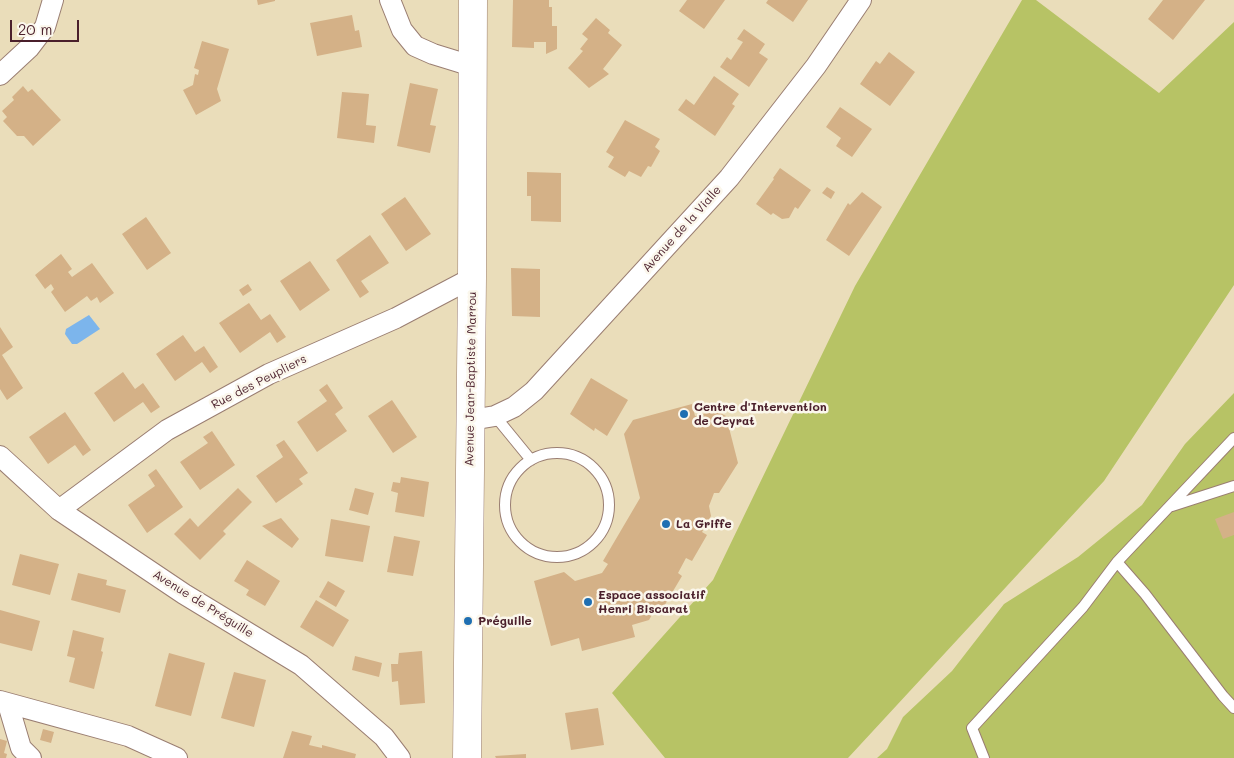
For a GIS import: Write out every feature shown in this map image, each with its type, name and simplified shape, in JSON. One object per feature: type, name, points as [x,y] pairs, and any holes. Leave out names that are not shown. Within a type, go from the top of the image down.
[{"type":"main road","name":"Avenue Jean-Baptiste Marrou","points":[[467,758],[483,418],[472,278],[473,0]]},
{"type":"street","points":[[0,75],[29,48],[45,27],[53,0]]},
{"type":"street","points":[[390,0],[402,30],[416,46],[433,54],[472,66]]},
{"type":"street","name":"Avenue de la Vialle","points":[[483,418],[514,407],[534,391],[729,178],[816,66],[861,0]]},
{"type":"street","name":"Rue des Peupliers","points":[[59,510],[167,430],[269,374],[396,318],[472,278]]},
{"type":"street","name":"Avenue de Préguille","points":[[0,456],[59,510],[184,594],[301,665],[384,737],[400,758]]},
{"type":"street","points":[[4,702],[21,748],[31,758]]},
{"type":"street","points":[[4,702],[128,736],[177,758]]},
{"type":"lane","points":[[483,418],[531,460]]},
{"type":"lane","points":[[984,758],[972,728],[1083,607],[1117,562],[1234,438]]},
{"type":"lane","points":[[549,453],[569,454],[588,463],[600,476],[608,497],[607,518],[596,540],[576,553],[561,557],[542,555],[526,547],[515,536],[508,523],[505,508],[507,491],[513,476],[531,460],[549,453]]},
{"type":"lane","points":[[1171,506],[1234,486]]},
{"type":"lane","points":[[1117,562],[1145,594],[1234,708]]},
{"type":"green space","points":[[1022,0],[1036,0],[1159,93],[1234,22],[1234,285],[1104,481],[848,758],[665,758],[612,693],[713,580],[855,286]]},
{"type":"green space","points":[[1234,393],[1234,758],[877,758],[887,749],[903,717],[952,671],[1004,604],[1078,557],[1142,505],[1185,444]]},
{"type":"water","points":[[89,315],[100,329],[77,344],[72,344],[65,334],[66,329]]},
{"type":"building","points":[[257,0],[275,0],[275,1],[258,5]]},
{"type":"building","points":[[513,0],[549,0],[549,7],[552,7],[552,26],[557,26],[557,49],[546,54],[546,42],[534,42],[534,48],[512,47]]},
{"type":"building","points":[[687,0],[725,0],[704,29],[679,11]]},
{"type":"building","points":[[768,0],[808,0],[793,22],[766,3]]},
{"type":"building","points":[[1163,0],[1205,0],[1173,40],[1148,19]]},
{"type":"building","points":[[352,15],[355,31],[359,30],[362,47],[317,56],[310,23]]},
{"type":"building","points":[[596,18],[610,30],[608,33],[622,45],[603,69],[609,74],[589,88],[568,68],[583,51],[580,49],[588,39],[582,34]]},
{"type":"building","points":[[744,29],[765,44],[759,53],[768,59],[749,87],[720,67],[727,57],[731,60],[743,42],[737,39]]},
{"type":"building","points":[[202,41],[229,49],[217,89],[221,101],[196,115],[183,90],[193,85],[195,74],[198,75],[199,70],[194,68]]},
{"type":"building","points":[[889,52],[915,72],[890,106],[860,84],[876,61],[880,64]]},
{"type":"building","points":[[714,76],[739,94],[732,104],[735,106],[715,136],[678,110],[686,99],[694,105]]},
{"type":"building","points":[[410,83],[438,89],[430,125],[436,126],[430,153],[397,146]]},
{"type":"building","points":[[23,86],[28,92],[32,89],[61,120],[33,146],[24,136],[17,136],[3,121],[7,117],[2,111],[14,100],[12,97]]},
{"type":"building","points":[[342,92],[369,94],[366,125],[376,126],[374,143],[337,138]]},
{"type":"building","points":[[840,107],[872,129],[852,157],[836,146],[841,138],[826,127]]},
{"type":"building","points":[[625,120],[660,139],[655,147],[660,151],[651,167],[648,166],[641,177],[629,171],[625,177],[608,167],[614,157],[606,152]]},
{"type":"building","points":[[780,168],[811,190],[798,209],[795,207],[789,218],[782,219],[773,213],[771,215],[756,204]]},
{"type":"building","points":[[527,172],[561,173],[561,222],[531,221],[531,196],[527,196]]},
{"type":"building","points":[[827,187],[835,192],[831,199],[822,193]]},
{"type":"building","points":[[862,192],[882,207],[849,256],[826,240],[848,203],[850,205]]},
{"type":"building","points":[[405,197],[431,234],[406,251],[381,214]]},
{"type":"building","points":[[146,217],[171,253],[147,270],[122,234]]},
{"type":"building","points":[[370,235],[389,263],[361,281],[369,292],[360,298],[336,260]]},
{"type":"building","points":[[61,254],[72,269],[68,272],[72,277],[92,263],[114,293],[100,303],[97,297],[91,301],[87,296],[65,312],[51,292],[54,289],[51,284],[45,289],[35,275]]},
{"type":"building","points":[[310,261],[330,290],[300,311],[280,281]]},
{"type":"building","points":[[511,268],[540,269],[540,317],[512,316]]},
{"type":"building","points":[[248,284],[252,290],[243,296],[239,290]]},
{"type":"building","points":[[249,303],[261,320],[270,314],[286,337],[277,343],[270,332],[240,353],[219,323]]},
{"type":"building","points":[[0,327],[13,347],[2,355],[23,388],[7,400],[0,389]]},
{"type":"building","points":[[183,335],[195,352],[204,346],[218,367],[210,373],[202,362],[175,381],[156,354]]},
{"type":"building","points":[[123,372],[135,389],[143,383],[160,407],[151,413],[143,402],[114,422],[94,393]]},
{"type":"building","points":[[591,378],[628,400],[607,436],[595,428],[594,431],[570,414]]},
{"type":"building","points":[[327,384],[343,408],[335,414],[347,431],[317,452],[297,422],[327,401],[319,390]]},
{"type":"building","points":[[392,400],[417,437],[393,453],[368,416]]},
{"type":"building","name":"La Griffe","points":[[692,404],[695,416],[716,411],[726,416],[738,463],[719,493],[714,493],[709,506],[711,516],[702,532],[707,535],[692,561],[686,558],[678,573],[682,576],[663,608],[658,604],[649,620],[632,625],[635,637],[582,651],[579,638],[551,646],[534,581],[564,572],[575,581],[602,573],[608,564],[603,561],[640,498],[624,434],[633,420]]},
{"type":"building","points":[[65,412],[91,450],[83,456],[75,445],[48,464],[29,437]]},
{"type":"building","points":[[212,431],[235,465],[200,490],[180,462],[208,443],[203,437]]},
{"type":"building","points":[[284,440],[308,473],[299,479],[303,484],[276,503],[256,476],[283,457],[276,445]]},
{"type":"building","points":[[156,469],[183,507],[147,533],[128,505],[155,486],[148,475]]},
{"type":"building","points":[[401,477],[429,482],[424,517],[395,512],[398,493],[391,491],[393,482],[400,483]]},
{"type":"building","points":[[238,488],[252,502],[223,531],[226,534],[200,560],[174,534],[190,518],[198,527]]},
{"type":"building","points":[[355,488],[374,493],[368,515],[349,510]]},
{"type":"building","points":[[1234,512],[1234,535],[1223,539],[1215,519]]},
{"type":"building","points":[[281,518],[299,539],[292,548],[262,526]]},
{"type":"building","points":[[331,519],[370,526],[363,562],[325,556]]},
{"type":"building","points":[[394,536],[420,541],[413,576],[387,572]]},
{"type":"building","points":[[20,554],[59,564],[50,595],[12,585]]},
{"type":"building","points":[[247,560],[280,581],[265,606],[246,595],[249,590],[234,581]]},
{"type":"building","points":[[78,573],[107,580],[106,585],[126,590],[120,613],[71,600]]},
{"type":"building","points":[[328,581],[345,591],[336,607],[319,597]]},
{"type":"building","points":[[316,600],[349,620],[333,647],[300,627]]},
{"type":"building","points":[[0,610],[40,621],[32,651],[0,643]]},
{"type":"building","points":[[73,630],[104,638],[101,651],[103,652],[94,689],[69,682],[75,658],[67,656]]},
{"type":"building","points":[[422,651],[425,703],[400,705],[398,681],[392,682],[391,664],[398,664],[399,653]]},
{"type":"building","points":[[169,653],[205,663],[191,716],[155,706]]},
{"type":"building","points":[[355,656],[382,663],[379,677],[352,670]]},
{"type":"building","points":[[234,672],[266,680],[254,727],[221,718]]},
{"type":"building","points":[[598,708],[604,745],[571,750],[565,713]]},
{"type":"building","points":[[43,729],[54,732],[51,743],[40,740]]},
{"type":"building","points":[[292,731],[312,736],[309,745],[322,748],[322,745],[356,754],[355,758],[283,758]]},
{"type":"building","points":[[0,739],[7,741],[4,753],[7,754],[6,758],[0,758]]},
{"type":"building","points":[[526,754],[526,758],[496,758],[495,756]]},
{"type":"place","name":"Centre d'Intervention de Ceyrat","points":[[684,414]]},
{"type":"place","name":"La Griffe","points":[[666,524]]},
{"type":"place","name":"Espace associatif Henri Biscarat","points":[[588,602]]},
{"type":"place","name":"Préguille","points":[[468,621]]}]
